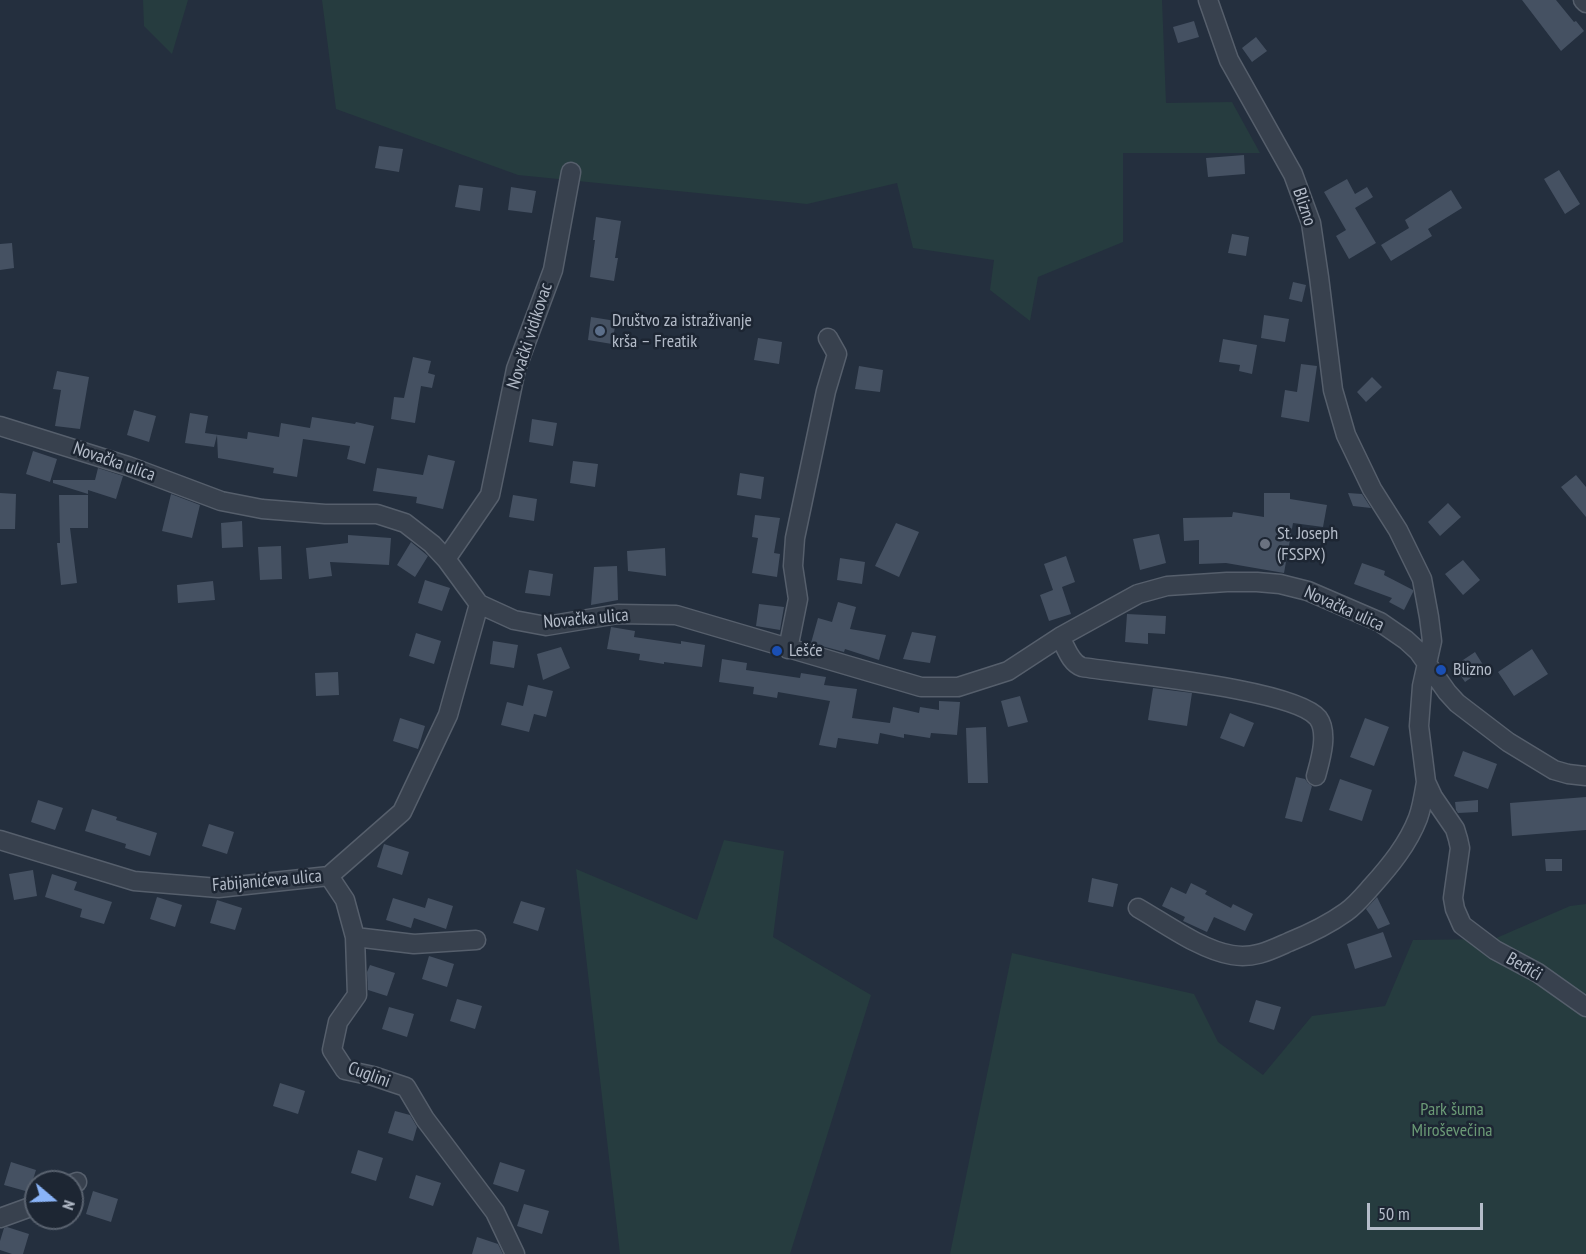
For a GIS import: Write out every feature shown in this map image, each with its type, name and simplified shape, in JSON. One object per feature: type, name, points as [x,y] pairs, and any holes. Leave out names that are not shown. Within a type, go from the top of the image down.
[{"type":"street","name":"Blizno","points":[[1208,0],[1229,60],[1293,174],[1311,223],[1333,390],[1346,435],[1372,489],[1398,530],[1422,579],[1432,641],[1422,686],[1419,726],[1426,782]]},
{"type":"street","points":[[1583,0],[1586,3]]},
{"type":"street","name":"Novački vidikovac","points":[[446,559],[490,495],[516,369],[553,270],[571,172]]},
{"type":"street","points":[[788,649],[798,599],[793,566],[795,538],[825,391],[837,354],[828,338]]},
{"type":"street","name":"Novačka ulica","points":[[0,426],[128,466],[221,501],[272,510],[325,514],[377,514],[405,523],[432,544],[446,559],[479,604],[514,620],[546,626],[618,614],[676,615],[921,687],[958,687],[1008,671],[1060,637],[1138,594],[1152,589],[1191,583],[1280,584],[1308,591],[1380,622],[1418,651],[1457,704],[1508,742],[1554,770],[1586,776]]},
{"type":"street","name":"Fabijanićeva ulica","points":[[0,840],[134,881],[218,888],[329,876],[402,812],[448,715],[479,604]]},
{"type":"street","points":[[1060,637],[1073,661],[1082,667],[1259,694],[1284,700],[1304,709],[1320,720],[1322,730],[1323,744],[1316,776]]},
{"type":"street","points":[[1138,908],[1212,950],[1233,955],[1259,955],[1319,929],[1348,911],[1392,864],[1418,817],[1426,782]]},
{"type":"street","name":"Beđići","points":[[1426,782],[1433,797],[1455,829],[1458,839],[1460,848],[1453,898],[1462,925],[1495,950],[1538,973],[1586,1007]]},
{"type":"street","name":"Cuglini","points":[[329,876],[345,900],[355,938],[357,995],[338,1022],[332,1050],[345,1070],[373,1076],[406,1088],[425,1119],[495,1212],[514,1254]]},
{"type":"street","points":[[355,938],[414,944],[476,940]]},
{"type":"street","points":[[0,1218],[24,1209]]},
{"type":"green space","points":[[143,0],[188,0],[172,54],[144,26]]},
{"type":"green space","points":[[322,0],[1162,0],[1166,103],[1232,102],[1260,153],[1123,153],[1123,242],[1038,277],[1030,321],[990,290],[994,260],[913,248],[897,183],[807,204],[518,175],[336,109]]},
{"type":"green space","points":[[724,840],[784,851],[773,937],[871,995],[790,1254],[620,1254],[576,869],[697,920]]},
{"type":"green space","name":"Park šuma Miroševečina","points":[[1586,904],[1586,1254],[950,1254],[1012,953],[1194,994],[1218,1042],[1263,1075],[1312,1016],[1385,1006],[1413,940],[1494,939],[1570,906]]},
{"type":"building","points":[[1522,0],[1556,0],[1584,31],[1561,51]]},
{"type":"building","points":[[1194,21],[1199,37],[1178,43],[1173,27]]},
{"type":"building","points":[[1256,37],[1267,51],[1252,62],[1242,48]]},
{"type":"building","points":[[379,146],[403,149],[399,172],[375,168]]},
{"type":"building","points":[[1244,155],[1245,174],[1208,177],[1206,158]]},
{"type":"building","points":[[1559,170],[1580,204],[1565,214],[1544,179]]},
{"type":"building","points":[[1347,179],[1355,194],[1367,187],[1373,197],[1355,208],[1376,243],[1349,259],[1336,236],[1346,230],[1324,192]]},
{"type":"building","points":[[459,185],[483,188],[480,211],[455,207]]},
{"type":"building","points":[[511,187],[536,191],[532,213],[508,210]]},
{"type":"building","points":[[1451,190],[1462,208],[1428,229],[1432,236],[1391,261],[1381,245],[1409,228],[1405,220]]},
{"type":"building","points":[[596,217],[621,221],[614,281],[590,277]]},
{"type":"building","points":[[1232,234],[1249,237],[1246,256],[1228,253]]},
{"type":"building","points":[[12,243],[14,268],[0,270],[0,244]]},
{"type":"building","points":[[1293,282],[1306,285],[1302,302],[1289,299]]},
{"type":"building","points":[[1264,315],[1289,319],[1285,342],[1261,338]]},
{"type":"building","points":[[591,317],[616,321],[612,344],[588,340]]},
{"type":"building","points":[[758,338],[782,342],[779,364],[754,360]]},
{"type":"building","points":[[1223,339],[1257,345],[1252,374],[1239,371],[1240,365],[1219,362]]},
{"type":"building","points":[[413,357],[431,361],[428,373],[435,375],[432,388],[421,386],[415,423],[391,419],[394,397],[404,398]]},
{"type":"building","points":[[1301,364],[1317,366],[1309,422],[1281,417],[1285,390],[1297,392]]},
{"type":"building","points":[[859,366],[883,370],[880,392],[855,389]]},
{"type":"building","points":[[57,371],[89,377],[80,429],[55,426],[61,390],[53,389]]},
{"type":"building","points":[[1372,377],[1382,387],[1366,402],[1357,392]]},
{"type":"building","points":[[134,410],[156,416],[149,442],[127,435]]},
{"type":"building","points":[[190,413],[208,416],[205,433],[247,439],[248,432],[279,437],[281,423],[310,428],[312,417],[374,426],[365,464],[347,459],[350,446],[303,439],[297,477],[273,473],[274,468],[218,458],[217,435],[214,447],[185,443]]},
{"type":"building","points":[[532,419],[557,423],[553,446],[529,442]]},
{"type":"building","points":[[33,451],[57,459],[50,482],[26,474]]},
{"type":"building","points":[[428,455],[455,461],[443,509],[416,503],[417,497],[373,491],[377,468],[423,475]]},
{"type":"building","points":[[573,461],[598,464],[595,487],[570,483]]},
{"type":"building","points":[[98,468],[123,476],[116,499],[88,490],[88,494],[53,483],[53,480],[95,480]]},
{"type":"building","points":[[740,473],[764,477],[761,499],[737,495]]},
{"type":"building","points":[[1576,475],[1586,487],[1586,517],[1561,487]]},
{"type":"building","points":[[0,493],[16,494],[15,529],[0,529]]},
{"type":"building","points":[[1264,493],[1290,493],[1290,499],[1327,505],[1323,527],[1293,523],[1284,573],[1226,563],[1199,564],[1199,540],[1184,541],[1183,518],[1232,517],[1233,512],[1264,517]]},
{"type":"building","points":[[1348,493],[1362,494],[1371,508],[1353,506]]},
{"type":"building","points":[[171,494],[200,505],[192,538],[162,531]]},
{"type":"building","points":[[59,495],[88,495],[88,528],[70,528],[77,583],[61,585],[57,543],[60,543]]},
{"type":"building","points":[[513,495],[537,499],[534,521],[509,517]]},
{"type":"building","points":[[1448,503],[1461,517],[1440,536],[1428,522]]},
{"type":"building","points":[[755,515],[780,518],[774,553],[780,554],[777,577],[752,573],[758,538],[752,537]]},
{"type":"building","points":[[242,521],[243,547],[222,548],[221,523]]},
{"type":"building","points":[[896,523],[919,532],[899,577],[875,566]]},
{"type":"building","points":[[1159,534],[1166,563],[1140,570],[1133,539]]},
{"type":"building","points":[[348,535],[391,538],[389,565],[330,562],[332,576],[309,579],[306,548],[348,543]]},
{"type":"building","points":[[411,542],[428,556],[415,577],[397,565]]},
{"type":"building","points":[[281,546],[282,579],[260,580],[258,547]]},
{"type":"building","points":[[665,548],[666,576],[628,571],[627,551]]},
{"type":"building","points":[[1066,556],[1075,582],[1062,587],[1071,614],[1049,621],[1040,595],[1053,590],[1044,564]]},
{"type":"building","points":[[840,558],[865,562],[862,584],[837,580]]},
{"type":"building","points":[[1463,560],[1480,580],[1463,595],[1445,574]]},
{"type":"building","points":[[1362,563],[1385,571],[1384,575],[1413,590],[1404,610],[1389,602],[1392,598],[1354,584]]},
{"type":"building","points":[[617,566],[618,600],[591,605],[594,567]]},
{"type":"building","points":[[529,570],[553,574],[550,596],[525,593]]},
{"type":"building","points":[[425,580],[450,588],[442,611],[418,603]]},
{"type":"building","points":[[213,581],[215,600],[178,603],[177,585]]},
{"type":"building","points":[[838,602],[856,607],[850,629],[886,635],[879,660],[845,649],[844,652],[811,643],[818,618],[832,622]]},
{"type":"building","points":[[759,604],[784,607],[780,630],[756,626]]},
{"type":"building","points":[[1127,614],[1166,616],[1165,634],[1148,633],[1148,644],[1125,642]]},
{"type":"building","points":[[611,627],[635,631],[634,637],[705,645],[702,667],[639,660],[640,654],[607,649]]},
{"type":"building","points":[[912,632],[936,636],[930,663],[903,659]]},
{"type":"building","points":[[416,633],[441,641],[434,664],[409,656]]},
{"type":"building","points":[[493,641],[518,645],[514,668],[490,664]]},
{"type":"building","points":[[561,647],[570,668],[543,680],[537,654]]},
{"type":"building","points":[[1532,649],[1548,674],[1514,696],[1498,672]]},
{"type":"building","points":[[1475,652],[1485,668],[1465,682],[1454,666]]},
{"type":"building","points":[[722,659],[747,663],[746,670],[800,678],[801,673],[826,677],[824,685],[857,689],[852,718],[890,723],[893,707],[919,713],[920,707],[939,710],[939,701],[960,702],[957,735],[931,733],[930,738],[904,734],[904,738],[880,733],[878,744],[838,738],[836,748],[819,745],[830,701],[778,692],[777,698],[753,694],[754,687],[719,682]]},
{"type":"building","points":[[338,672],[339,695],[316,696],[315,673]]},
{"type":"building","points":[[528,685],[553,691],[546,717],[534,714],[529,732],[501,725],[507,702],[523,706]]},
{"type":"building","points":[[1153,688],[1192,693],[1187,726],[1148,720]]},
{"type":"building","points":[[1020,696],[1028,722],[1008,727],[1001,701]]},
{"type":"building","points":[[1230,713],[1254,723],[1244,747],[1220,738]]},
{"type":"building","points":[[400,718],[425,726],[418,749],[393,741]]},
{"type":"building","points":[[1365,718],[1389,727],[1374,766],[1350,757]]},
{"type":"building","points":[[986,727],[988,783],[968,783],[966,728]]},
{"type":"building","points":[[1463,751],[1497,764],[1488,789],[1454,776]]},
{"type":"building","points":[[1296,777],[1305,779],[1312,786],[1302,822],[1285,818]]},
{"type":"building","points":[[1340,779],[1372,790],[1362,821],[1329,810]]},
{"type":"building","points":[[1586,797],[1586,830],[1512,836],[1510,803]]},
{"type":"building","points":[[38,800],[63,808],[55,830],[31,822]]},
{"type":"building","points":[[1478,800],[1478,812],[1458,813],[1456,810],[1455,802]]},
{"type":"building","points":[[92,809],[117,817],[116,820],[157,833],[150,856],[125,848],[126,844],[85,831]]},
{"type":"building","points":[[209,824],[234,832],[227,854],[202,846]]},
{"type":"building","points":[[384,844],[409,852],[402,875],[377,867]]},
{"type":"building","points":[[1545,859],[1562,859],[1562,871],[1546,871]]},
{"type":"building","points":[[33,870],[37,896],[14,900],[9,874]]},
{"type":"building","points":[[52,874],[77,882],[74,890],[112,902],[104,924],[80,917],[82,909],[45,897]]},
{"type":"building","points":[[1092,878],[1118,884],[1113,907],[1088,902]]},
{"type":"building","points":[[1191,883],[1207,891],[1205,894],[1231,908],[1233,904],[1253,914],[1245,931],[1214,917],[1207,932],[1183,921],[1185,917],[1162,906],[1171,887],[1186,894]]},
{"type":"building","points":[[157,897],[182,905],[175,927],[150,919]]},
{"type":"building","points":[[1377,897],[1390,924],[1378,929],[1366,909]]},
{"type":"building","points":[[393,898],[425,908],[428,898],[453,906],[446,929],[414,918],[411,928],[386,920]]},
{"type":"building","points":[[217,900],[242,908],[235,930],[210,923]]},
{"type":"building","points":[[521,901],[545,908],[538,931],[513,923]]},
{"type":"building","points":[[1383,932],[1392,957],[1355,969],[1347,944]]},
{"type":"building","points":[[429,956],[454,964],[447,987],[422,979]]},
{"type":"building","points":[[370,965],[395,973],[387,996],[368,990],[367,972]]},
{"type":"building","points":[[457,999],[482,1006],[475,1029],[450,1021]]},
{"type":"building","points":[[1256,1000],[1281,1007],[1274,1030],[1249,1022]]},
{"type":"building","points":[[389,1007],[414,1014],[407,1037],[382,1029]]},
{"type":"building","points":[[280,1083],[305,1091],[298,1114],[273,1106]]},
{"type":"building","points":[[395,1111],[410,1115],[417,1127],[413,1141],[388,1133]]},
{"type":"building","points":[[358,1150],[383,1158],[376,1181],[351,1173]]},
{"type":"building","points":[[11,1162],[36,1170],[24,1170],[24,1191],[4,1185]]},
{"type":"building","points":[[500,1162],[525,1170],[518,1192],[493,1184]]},
{"type":"building","points":[[416,1175],[441,1183],[433,1206],[409,1198]]},
{"type":"building","points":[[93,1191],[118,1199],[111,1222],[86,1214]]},
{"type":"building","points":[[524,1204],[549,1211],[542,1234],[517,1226]]},
{"type":"building","points":[[4,1228],[29,1234],[23,1254],[12,1254],[0,1250],[0,1241]]},
{"type":"building","points":[[477,1237],[498,1244],[503,1254],[472,1254]]},
{"type":"place","name":"Društvo za istraživanje krša – Freatik","points":[[600,331]]},
{"type":"place","name":"St. Joseph (FSSPX)","points":[[1265,544]]},
{"type":"place","name":"Lešće","points":[[777,651]]},
{"type":"place","name":"Blizno","points":[[1441,670]]}]
